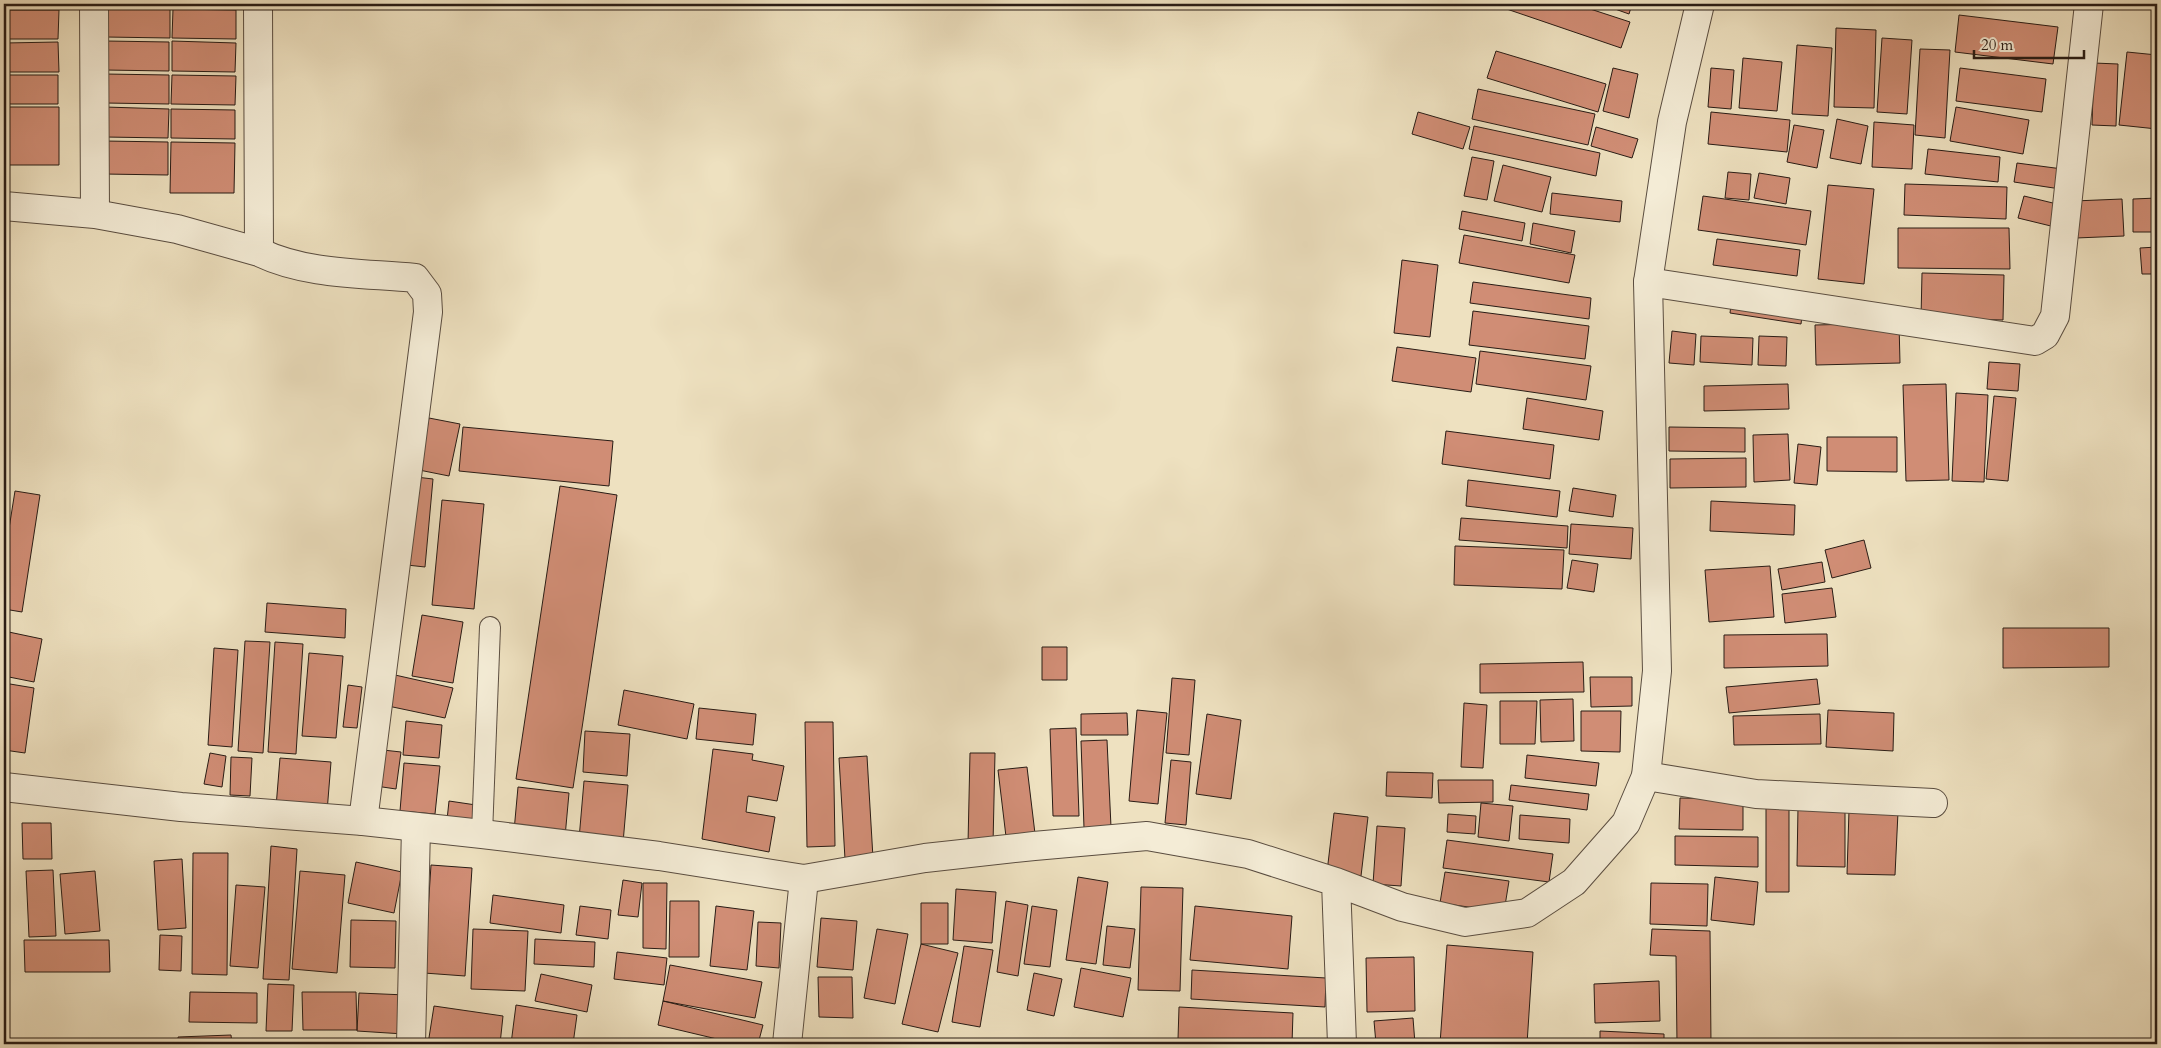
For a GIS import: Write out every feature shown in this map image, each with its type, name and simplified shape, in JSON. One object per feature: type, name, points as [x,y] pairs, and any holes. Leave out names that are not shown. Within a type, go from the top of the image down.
[{"type":"street","points":[[94,4],[95,214]]},
{"type":"street","points":[[258,4],[260,160],[268,256]]},
{"type":"street","points":[[4,787],[181,807],[362,821],[482,834],[659,856],[804,879],[925,858],[1147,836],[1248,854],[1336,882],[1402,907],[1465,922],[1527,913],[1574,882],[1626,823],[1646,776],[1657,671],[1648,282],[1672,122],[1700,4]]},
{"type":"street","points":[[1648,282],[2036,341],[2045,335],[2055,316],[2089,4]]},
{"type":"street","points":[[4,206],[95,214],[177,229],[318,269],[415,278],[427,294],[428,312],[362,821]]},
{"type":"street","points":[[1646,776],[1756,794],[1933,803]]},
{"type":"street","points":[[411,1044],[416,827]]},
{"type":"street","points":[[787,1044],[804,879]]},
{"type":"street","points":[[1336,882],[1342,1044]]},
{"type":"lane","points":[[482,834],[490,627]]},
{"type":"building","points":[[4,4],[58,4],[58,7],[4,7]]},
{"type":"building","points":[[236,4],[236,6],[173,5]]},
{"type":"building","points":[[1492,4],[1575,4],[1630,22],[1621,48]]},
{"type":"building","points":[[1601,4],[1632,4],[1629,14]]},
{"type":"building","points":[[106,8],[170,8],[170,38],[106,37]]},
{"type":"building","points":[[173,9],[236,10],[236,39],[172,38]]},
{"type":"building","points":[[4,10],[59,10],[58,39],[4,39]]},
{"type":"building","points":[[1959,15],[2058,27],[2053,64],[1955,52]]},
{"type":"building","points":[[1836,28],[1876,30],[1874,108],[1834,107]]},
{"type":"building","points":[[1882,38],[1912,40],[1907,114],[1877,112]]},
{"type":"building","points":[[106,41],[169,42],[169,71],[105,70]]},
{"type":"building","points":[[172,41],[236,43],[235,72],[172,71]]},
{"type":"building","points":[[58,42],[59,72],[4,72],[5,43]]},
{"type":"building","points":[[1797,45],[1832,48],[1828,116],[1792,114]]},
{"type":"building","points":[[1920,49],[1950,50],[1945,138],[1915,135]]},
{"type":"building","points":[[1496,51],[1606,84],[1598,112],[1487,78]]},
{"type":"building","points":[[2127,52],[2157,55],[2157,129],[2119,125]]},
{"type":"building","points":[[1743,58],[1782,62],[1777,111],[1739,108]]},
{"type":"building","points":[[2094,63],[2118,64],[2116,126],[2092,125]]},
{"type":"building","points":[[1613,68],[1638,74],[1629,118],[1603,111]]},
{"type":"building","points":[[1711,68],[1734,70],[1731,109],[1708,107]]},
{"type":"building","points":[[1960,68],[2046,79],[2042,112],[1956,101]]},
{"type":"building","points":[[105,74],[169,75],[169,104],[105,103]]},
{"type":"building","points":[[4,75],[58,75],[58,104],[4,104]]},
{"type":"building","points":[[172,75],[236,76],[235,105],[171,104]]},
{"type":"building","points":[[1478,89],[1595,114],[1588,145],[1472,119]]},
{"type":"building","points":[[5,107],[59,107],[59,165],[4,165]]},
{"type":"building","points":[[105,107],[169,109],[168,138],[105,137]]},
{"type":"building","points":[[1956,107],[2029,120],[2023,154],[1950,141]]},
{"type":"building","points":[[171,109],[235,110],[235,139],[171,138]]},
{"type":"building","points":[[1418,112],[1470,127],[1463,149],[1412,134]]},
{"type":"building","points":[[1711,112],[1790,120],[1787,152],[1708,144]]},
{"type":"building","points":[[1837,119],[1868,126],[1861,164],[1830,158]]},
{"type":"building","points":[[1874,122],[1914,125],[1912,169],[1872,167]]},
{"type":"building","points":[[1794,125],[1824,130],[1817,168],[1787,162]]},
{"type":"building","points":[[1474,126],[1600,153],[1596,176],[1469,149]]},
{"type":"building","points":[[1596,127],[1638,139],[1632,158],[1591,146]]},
{"type":"building","points":[[105,141],[168,142],[168,175],[104,174]]},
{"type":"building","points":[[171,142],[235,143],[234,193],[170,193]]},
{"type":"building","points":[[1928,149],[2000,157],[1998,182],[1925,174]]},
{"type":"building","points":[[1472,157],[1494,161],[1487,200],[1464,196]]},
{"type":"building","points":[[2017,163],[2070,170],[2067,190],[2014,182]]},
{"type":"building","points":[[1503,165],[1551,177],[1542,212],[1494,201]]},
{"type":"building","points":[[1728,172],[1751,174],[1749,200],[1725,198]]},
{"type":"building","points":[[1759,173],[1790,178],[1786,204],[1754,198]]},
{"type":"building","points":[[1905,184],[2007,187],[2006,219],[1904,215]]},
{"type":"building","points":[[1828,185],[1874,189],[1864,284],[1818,279]]},
{"type":"building","points":[[1552,193],[1622,201],[1620,222],[1550,214]]},
{"type":"building","points":[[1703,196],[1811,211],[1806,245],[1698,230]]},
{"type":"building","points":[[2024,196],[2061,205],[2055,227],[2018,218]]},
{"type":"building","points":[[2157,198],[2157,232],[2133,232],[2133,199]]},
{"type":"building","points":[[2122,199],[2124,236],[2076,238],[2074,201]]},
{"type":"building","points":[[1462,211],[1525,223],[1522,241],[1459,229]]},
{"type":"building","points":[[1533,223],[1575,231],[1571,253],[1530,244]]},
{"type":"building","points":[[1898,228],[2009,228],[2010,269],[1898,268]]},
{"type":"building","points":[[1464,235],[1575,255],[1569,283],[1459,263]]},
{"type":"building","points":[[1717,239],[1800,250],[1797,276],[1713,265]]},
{"type":"building","points":[[2157,247],[2157,274],[2142,274],[2140,248]]},
{"type":"building","points":[[1402,260],[1438,265],[1430,337],[1394,333]]},
{"type":"building","points":[[1922,273],[2004,275],[2003,320],[1921,318]]},
{"type":"building","points":[[1473,282],[1591,298],[1589,319],[1470,303]]},
{"type":"building","points":[[1732,297],[1803,308],[1801,324],[1730,313]]},
{"type":"building","points":[[1473,311],[1589,326],[1585,359],[1469,345]]},
{"type":"building","points":[[1899,323],[1900,363],[1816,365],[1815,325]]},
{"type":"building","points":[[1672,331],[1696,334],[1694,365],[1669,363]]},
{"type":"building","points":[[1701,336],[1753,338],[1752,365],[1700,362]]},
{"type":"building","points":[[1759,336],[1787,337],[1786,366],[1758,365]]},
{"type":"building","points":[[1397,347],[1476,358],[1471,392],[1392,381]]},
{"type":"building","points":[[1480,351],[1591,366],[1586,400],[1476,384]]},
{"type":"building","points":[[1989,362],[2020,364],[2018,391],[1987,389]]},
{"type":"building","points":[[1788,384],[1789,409],[1704,411],[1704,386]]},
{"type":"building","points":[[1946,384],[1949,480],[1906,481],[1903,385]]},
{"type":"building","points":[[1956,393],[1988,395],[1984,482],[1952,481]]},
{"type":"building","points":[[1994,396],[2016,398],[2008,481],[1986,479]]},
{"type":"building","points":[[1527,398],[1603,411],[1599,440],[1523,429]]},
{"type":"building","points":[[429,418],[460,424],[449,476],[419,470]]},
{"type":"building","points":[[463,427],[613,441],[609,486],[459,471]]},
{"type":"building","points":[[1669,427],[1745,428],[1745,452],[1669,451]]},
{"type":"building","points":[[1446,431],[1554,445],[1550,479],[1442,464]]},
{"type":"building","points":[[1788,434],[1790,480],[1754,482],[1753,435]]},
{"type":"building","points":[[1827,437],[1897,437],[1897,472],[1827,471]]},
{"type":"building","points":[[1798,444],[1821,447],[1817,485],[1794,483]]},
{"type":"building","points":[[1746,458],[1746,487],[1670,488],[1670,459]]},
{"type":"building","points":[[416,477],[433,479],[425,567],[407,565]]},
{"type":"building","points":[[1468,480],[1560,491],[1557,517],[1466,506]]},
{"type":"building","points":[[560,486],[617,495],[573,788],[516,779]]},
{"type":"building","points":[[1573,488],[1616,495],[1613,517],[1569,511]]},
{"type":"building","points":[[15,491],[40,495],[22,612],[4,609],[4,560]]},
{"type":"building","points":[[442,500],[484,504],[474,609],[432,605]]},
{"type":"building","points":[[1711,501],[1795,505],[1794,535],[1710,531]]},
{"type":"building","points":[[1461,518],[1568,526],[1567,548],[1459,540]]},
{"type":"building","points":[[1571,524],[1633,528],[1631,559],[1569,554]]},
{"type":"building","points":[[1864,540],[1871,568],[1832,578],[1825,550]]},
{"type":"building","points":[[1455,546],[1564,550],[1562,589],[1454,585]]},
{"type":"building","points":[[1572,560],[1598,564],[1594,592],[1567,588]]},
{"type":"building","points":[[1822,562],[1825,582],[1782,590],[1778,569]]},
{"type":"building","points":[[1770,566],[1774,617],[1709,622],[1705,570]]},
{"type":"building","points":[[1832,588],[1836,617],[1785,623],[1782,594]]},
{"type":"building","points":[[267,603],[346,609],[345,638],[265,632]]},
{"type":"building","points":[[422,615],[463,622],[453,683],[412,676]]},
{"type":"building","points":[[2003,628],[2109,628],[2109,667],[2003,668]]},
{"type":"building","points":[[4,631],[42,639],[34,682],[4,676]]},
{"type":"building","points":[[1827,634],[1828,666],[1724,668],[1724,635]]},
{"type":"building","points":[[245,641],[270,642],[263,753],[238,751]]},
{"type":"building","points":[[275,642],[303,644],[296,754],[268,752]]},
{"type":"building","points":[[1042,647],[1067,647],[1067,680],[1042,680]]},
{"type":"building","points":[[214,648],[238,650],[232,747],[208,745]]},
{"type":"building","points":[[309,653],[343,656],[336,738],[302,736]]},
{"type":"building","points":[[1583,662],[1584,692],[1480,693],[1480,664]]},
{"type":"building","points":[[395,675],[453,688],[445,718],[388,706]]},
{"type":"building","points":[[1590,677],[1632,677],[1632,706],[1591,707]]},
{"type":"building","points":[[1172,678],[1195,680],[1189,755],[1166,753]]},
{"type":"building","points":[[1817,679],[1820,704],[1729,713],[1726,687]]},
{"type":"building","points":[[4,683],[34,688],[25,753],[4,750]]},
{"type":"building","points":[[348,685],[362,687],[357,728],[343,727]]},
{"type":"building","points":[[624,690],[694,704],[687,739],[618,725]]},
{"type":"building","points":[[1573,699],[1574,741],[1541,742],[1540,700]]},
{"type":"building","points":[[1500,701],[1537,701],[1535,744],[1500,744]]},
{"type":"building","points":[[1464,703],[1487,705],[1483,768],[1461,767]]},
{"type":"building","points":[[699,708],[756,714],[753,745],[696,739]]},
{"type":"building","points":[[1137,710],[1167,713],[1158,804],[1129,801]]},
{"type":"building","points":[[1828,710],[1894,713],[1893,751],[1826,747]]},
{"type":"building","points":[[1581,711],[1621,711],[1620,752],[1581,751]]},
{"type":"building","points":[[1127,713],[1128,735],[1081,735],[1081,714]]},
{"type":"building","points":[[1207,714],[1241,720],[1231,799],[1196,794]]},
{"type":"building","points":[[1820,714],[1821,744],[1734,745],[1733,716]]},
{"type":"building","points":[[406,721],[442,725],[439,758],[403,755]]},
{"type":"building","points":[[805,722],[833,722],[835,846],[807,847]]},
{"type":"building","points":[[1076,728],[1079,816],[1053,816],[1050,729]]},
{"type":"building","points":[[585,731],[630,734],[627,776],[583,772]]},
{"type":"building","points":[[1107,740],[1111,827],[1084,828],[1081,741]]},
{"type":"building","points":[[374,749],[401,752],[396,789],[369,785]]},
{"type":"building","points":[[713,749],[753,754],[752,760],[784,766],[777,801],[748,796],[746,812],[775,817],[769,852],[702,839]]},
{"type":"building","points":[[210,753],[226,756],[222,787],[204,784]]},
{"type":"building","points":[[970,753],[995,753],[993,845],[968,844]]},
{"type":"building","points":[[1527,755],[1599,763],[1596,786],[1525,778]]},
{"type":"building","points":[[867,756],[873,858],[845,859],[839,758]]},
{"type":"building","points":[[231,757],[252,758],[250,796],[230,795]]},
{"type":"building","points":[[280,758],[331,762],[327,812],[276,807]]},
{"type":"building","points":[[1171,760],[1191,762],[1186,825],[1165,823]]},
{"type":"building","points":[[404,763],[440,766],[435,814],[400,811]]},
{"type":"building","points":[[1027,767],[1036,842],[1007,845],[998,770]]},
{"type":"building","points":[[1387,772],[1433,773],[1432,798],[1386,796]]},
{"type":"building","points":[[1438,780],[1493,780],[1493,802],[1439,803]]},
{"type":"building","points":[[584,781],[628,785],[623,843],[579,839]]},
{"type":"building","points":[[1511,785],[1589,794],[1587,810],[1509,800]]},
{"type":"building","points":[[518,787],[569,793],[565,837],[514,831]]},
{"type":"building","points":[[1680,798],[1743,799],[1743,830],[1679,829]]},
{"type":"building","points":[[449,801],[476,805],[474,824],[447,820]]},
{"type":"building","points":[[1481,803],[1513,806],[1509,841],[1478,837]]},
{"type":"building","points":[[1766,805],[1789,805],[1789,892],[1766,892]]},
{"type":"building","points":[[1798,807],[1845,807],[1845,867],[1797,866]]},
{"type":"building","points":[[1849,810],[1898,812],[1895,875],[1847,874]]},
{"type":"building","points":[[1334,813],[1368,817],[1361,876],[1327,872]]},
{"type":"building","points":[[1448,814],[1476,816],[1475,834],[1447,832]]},
{"type":"building","points":[[1520,815],[1570,819],[1569,843],[1519,839]]},
{"type":"building","points":[[22,823],[51,823],[52,859],[23,859]]},
{"type":"building","points":[[1377,826],[1405,828],[1401,886],[1373,884]]},
{"type":"building","points":[[1675,836],[1758,837],[1758,867],[1675,865]]},
{"type":"building","points":[[1447,840],[1553,854],[1549,882],[1443,868]]},
{"type":"building","points":[[271,846],[297,849],[289,980],[263,979]]},
{"type":"building","points":[[193,853],[228,853],[227,975],[192,974]]},
{"type":"building","points":[[182,859],[186,928],[158,930],[154,861]]},
{"type":"building","points":[[356,862],[402,872],[394,913],[348,903]]},
{"type":"building","points":[[431,865],[472,868],[465,976],[424,973]]},
{"type":"building","points":[[53,870],[56,936],[29,937],[26,871]]},
{"type":"building","points":[[95,871],[100,931],[65,934],[60,874]]},
{"type":"building","points":[[300,871],[345,875],[337,973],[292,969]]},
{"type":"building","points":[[1445,872],[1509,881],[1504,912],[1440,903]]},
{"type":"building","points":[[1078,877],[1108,882],[1096,964],[1066,960]]},
{"type":"building","points":[[1715,877],[1758,882],[1754,925],[1711,920]]},
{"type":"building","points":[[623,880],[642,883],[638,917],[618,915]]},
{"type":"building","points":[[643,883],[667,883],[666,949],[643,948]]},
{"type":"building","points":[[1651,883],[1708,884],[1707,926],[1650,924]]},
{"type":"building","points":[[236,885],[265,887],[258,968],[230,966]]},
{"type":"building","points":[[1141,887],[1183,888],[1180,991],[1138,990]]},
{"type":"building","points":[[956,889],[996,892],[992,943],[953,940]]},
{"type":"building","points":[[493,895],[564,905],[561,933],[490,923]]},
{"type":"building","points":[[670,901],[699,901],[699,957],[669,957]]},
{"type":"building","points":[[1006,901],[1028,905],[1018,976],[997,972]]},
{"type":"building","points":[[921,903],[948,903],[948,944],[921,944]]},
{"type":"building","points":[[580,906],[611,910],[608,939],[576,935]]},
{"type":"building","points":[[716,906],[754,911],[747,970],[710,966]]},
{"type":"building","points":[[1032,906],[1057,910],[1050,967],[1024,964]]},
{"type":"building","points":[[1195,906],[1292,916],[1288,969],[1190,960]]},
{"type":"building","points":[[821,918],[857,921],[853,970],[817,967]]},
{"type":"building","points":[[351,920],[396,921],[395,968],[350,967]]},
{"type":"building","points":[[758,922],[781,923],[779,968],[756,966]]},
{"type":"building","points":[[1107,926],[1135,929],[1130,968],[1103,965]]},
{"type":"building","points":[[473,929],[528,931],[525,991],[471,989]]},
{"type":"building","points":[[877,929],[908,934],[895,1004],[864,998]]},
{"type":"building","points":[[1652,929],[1710,931],[1711,1044],[1677,1044],[1676,956],[1650,955]]},
{"type":"building","points":[[160,935],[182,936],[181,971],[159,970]]},
{"type":"building","points":[[535,939],[595,942],[594,967],[534,964]]},
{"type":"building","points":[[24,940],[109,940],[110,972],[25,972]]},
{"type":"building","points":[[921,944],[958,953],[938,1032],[902,1024]]},
{"type":"building","points":[[1447,945],[1533,952],[1527,1044],[1440,1044]]},
{"type":"building","points":[[964,946],[993,950],[980,1027],[952,1022]]},
{"type":"building","points":[[617,952],[667,958],[664,985],[614,979]]},
{"type":"building","points":[[1414,957],[1415,1011],[1367,1012],[1366,958]]},
{"type":"building","points":[[670,965],[762,982],[755,1018],[663,1001]]},
{"type":"building","points":[[1081,968],[1131,978],[1123,1017],[1074,1007]]},
{"type":"building","points":[[1192,970],[1326,978],[1325,1007],[1191,999]]},
{"type":"building","points":[[1034,973],[1062,979],[1054,1016],[1027,1010]]},
{"type":"building","points":[[541,974],[592,985],[587,1012],[535,1001]]},
{"type":"building","points":[[818,977],[852,977],[853,1018],[819,1017]]},
{"type":"building","points":[[1659,981],[1660,1021],[1595,1023],[1594,984]]},
{"type":"building","points":[[268,984],[294,985],[292,1031],[266,1031]]},
{"type":"building","points":[[190,992],[257,993],[257,1023],[189,1022]]},
{"type":"building","points":[[302,992],[356,992],[357,1030],[303,1030]]},
{"type":"building","points":[[359,993],[406,995],[404,1034],[357,1031]]},
{"type":"building","points":[[663,1001],[763,1025],[758,1044],[738,1044],[658,1025]]},
{"type":"building","points":[[516,1005],[577,1015],[573,1044],[511,1044]]},
{"type":"building","points":[[434,1006],[503,1016],[500,1044],[428,1044]]},
{"type":"building","points":[[1179,1007],[1293,1013],[1292,1044],[1178,1039]]},
{"type":"building","points":[[1413,1018],[1415,1044],[1376,1044],[1374,1021]]},
{"type":"building","points":[[1600,1031],[1664,1034],[1664,1044],[1600,1044]]},
{"type":"building","points":[[231,1035],[232,1044],[179,1044],[178,1037]]},
{"type":"building","points":[[1164,1042],[1213,1044],[1164,1044]]}]
